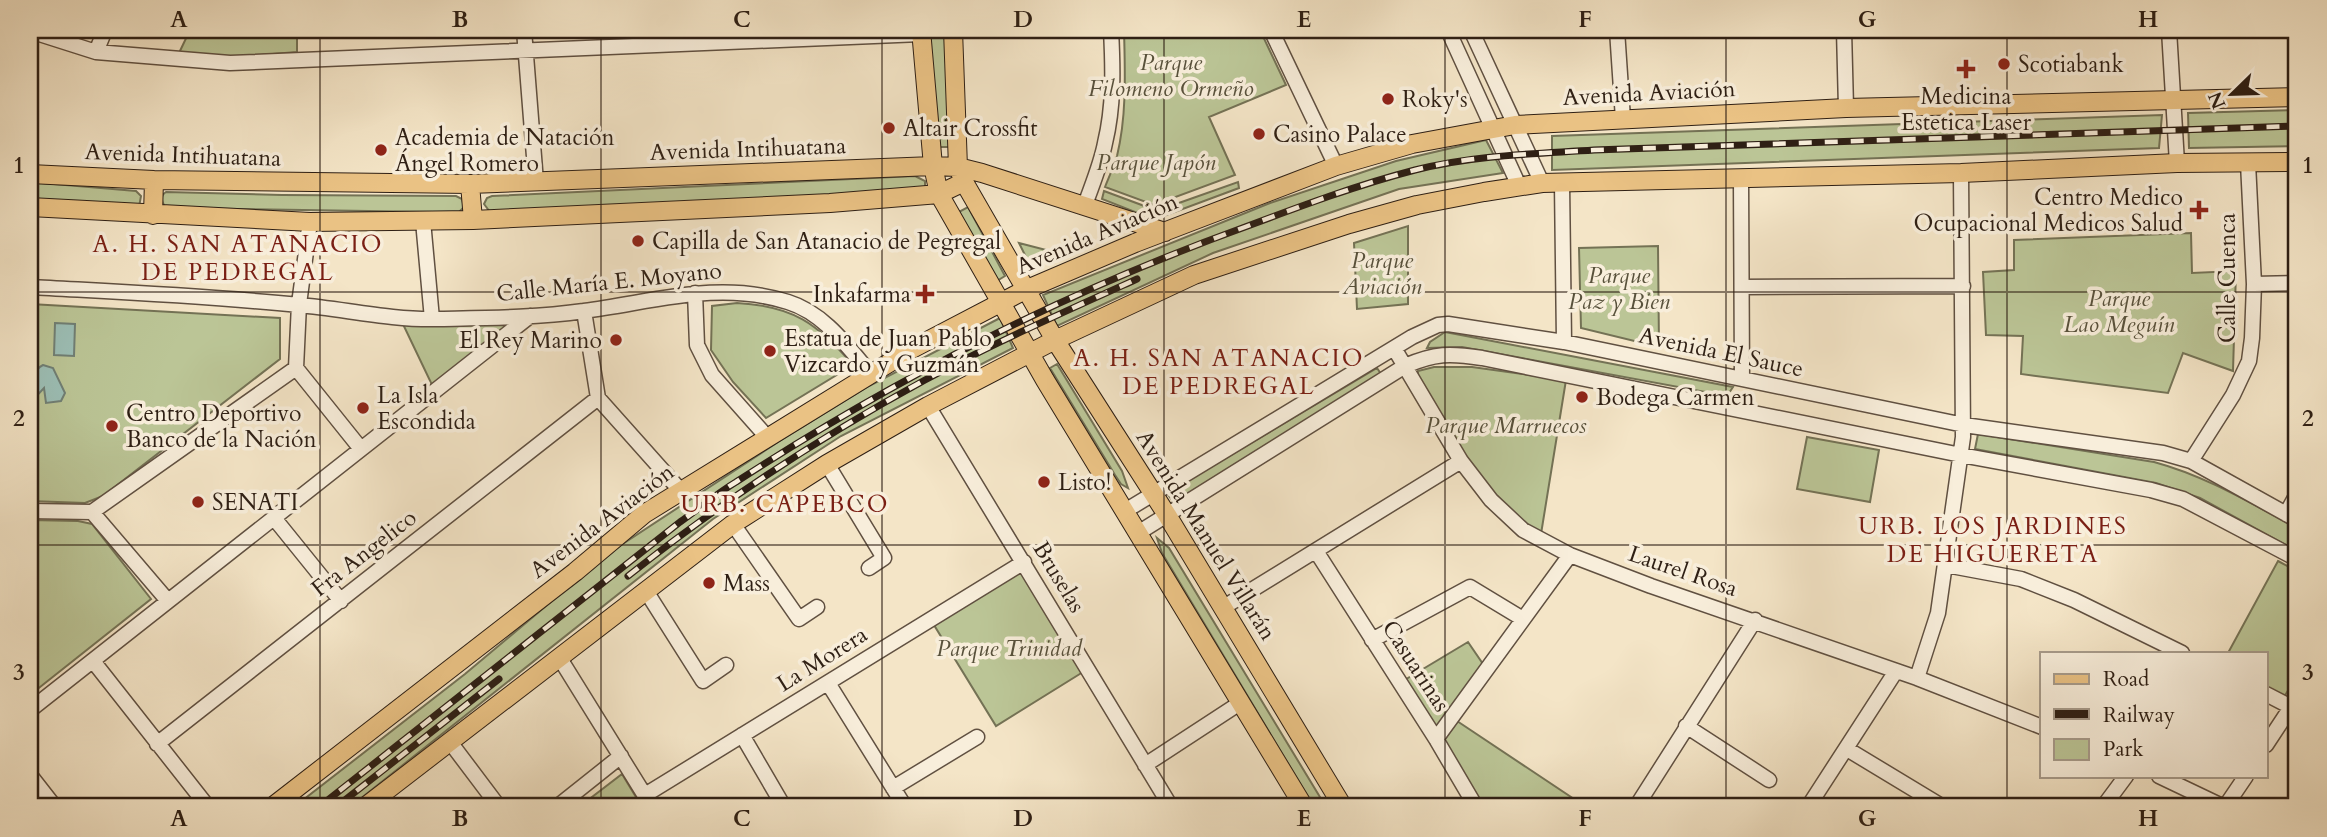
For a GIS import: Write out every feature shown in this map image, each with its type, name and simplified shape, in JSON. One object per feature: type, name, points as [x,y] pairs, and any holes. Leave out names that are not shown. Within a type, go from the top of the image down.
[{"type":"main road","points":[[30,207],[310,222],[473,220],[830,203],[939,194],[961,174],[953,30]]},
{"type":"main road","points":[[921,32],[933,166],[939,194],[999,303],[1304,807]]},
{"type":"main road","name":"Avenida Aviación","points":[[272,807],[575,572],[644,514],[910,350],[1025,290],[1234,204],[1336,166],[1412,144],[1515,125],[1846,108],[2297,97]]},
{"type":"main road","points":[[365,807],[733,524],[827,464],[928,406],[1055,340],[1201,272],[1417,205],[1542,183],[1961,173],[2177,163],[2297,162]]},
{"type":"main road","name":"Avenida Intihuatana","points":[[30,174],[154,180],[470,184],[933,166],[1085,205],[1165,232]]},
{"type":"main road","name":"Avenida Manuel Villarán","points":[[961,174],[1055,340],[1224,607],[1343,807]]},
{"type":"main road","points":[[153,215],[154,180]]},
{"type":"main road","points":[[470,184],[473,220]]},
{"type":"street","points":[[30,30],[96,52],[230,63],[525,51],[794,34],[921,32]]},
{"type":"street","points":[[96,52],[105,30]]},
{"type":"street","points":[[524,30],[536,182]]},
{"type":"street","points":[[1085,205],[1105,145],[1110,118],[1113,79],[1111,30]]},
{"type":"street","points":[[1271,30],[1336,166]]},
{"type":"street","points":[[1448,30],[1519,186]]},
{"type":"street","points":[[1471,30],[1542,183]]},
{"type":"street","points":[[1617,30],[1623,119]]},
{"type":"street","points":[[1844,30],[1846,108]]},
{"type":"street","points":[[2169,30],[2177,163]]},
{"type":"street","name":"Calle Cuenca","points":[[2191,461],[2233,395],[2249,360],[2254,285],[2248,163]]},
{"type":"street","points":[[1917,678],[1938,613],[1964,425],[1961,173]]},
{"type":"street","points":[[1741,179],[1742,379]]},
{"type":"street","points":[[1562,183],[1564,342]]},
{"type":"street","points":[[424,220],[432,319]]},
{"type":"street","points":[[310,222],[299,304],[296,368],[361,449]]},
{"type":"street","points":[[2254,285],[2297,283]]},
{"type":"street","points":[[1742,287],[1963,286]]},
{"type":"street","name":"Calle María E. Moyano","points":[[30,287],[299,304],[432,319],[584,312],[695,293],[759,295],[790,302],[813,314],[834,331],[871,374]]},
{"type":"street","points":[[695,293],[697,345],[712,375],[767,437]]},
{"type":"street","points":[[584,312],[598,398],[680,490]]},
{"type":"street","points":[[30,710],[530,316]]},
{"type":"street","name":"Avenida El Sauce","points":[[1125,511],[1425,330],[1448,324],[1564,342],[1964,425],[2163,453],[2191,461],[2291,517]]},
{"type":"street","name":"Laurel Rosa","points":[[1394,348],[1461,461],[1490,500],[1523,530],[1570,555],[1651,586],[1917,678],[2040,726]]},
{"type":"street","points":[[1138,533],[1405,366],[1427,356],[1454,354],[2151,490],[2183,499],[2297,559]]},
{"type":"street","points":[[30,511],[92,512],[296,368]]},
{"type":"street","name":"Fra Angelico","points":[[157,744],[598,398]]},
{"type":"street","name":"Bruselas","points":[[928,406],[1171,807]]},
{"type":"street","points":[[1224,607],[1461,461]]},
{"type":"street","points":[[827,464],[884,558],[869,568]]},
{"type":"street","points":[[2291,517],[2297,494]]},
{"type":"street","points":[[92,512],[168,601]]},
{"type":"street","points":[[274,518],[341,600]]},
{"type":"street","points":[[733,524],[799,619],[817,607]]},
{"type":"street","name":"Casuarinas","points":[[1316,551],[1436,738],[1476,807]]},
{"type":"street","points":[[1436,738],[1570,555]]},
{"type":"street","name":"La Morera","points":[[649,801],[742,735],[1024,562]]},
{"type":"street","points":[[1946,565],[2021,579],[2074,600],[2180,652]]},
{"type":"street","points":[[1372,640],[1470,587],[1523,619]]},
{"type":"street","points":[[646,591],[703,681],[726,665]]},
{"type":"street","points":[[1636,807],[1755,620]]},
{"type":"street","points":[[559,657],[649,801]]},
{"type":"street","points":[[93,660],[208,807]]},
{"type":"street","points":[[1808,807],[1896,671]]},
{"type":"street","points":[[828,683],[905,807]]},
{"type":"street","points":[[2268,695],[2295,705],[2268,742]]},
{"type":"street","points":[[1145,765],[1240,703]]},
{"type":"street","points":[[1686,726],[1769,780]]},
{"type":"street","points":[[742,735],[783,807]]},
{"type":"street","points":[[893,788],[977,737]]},
{"type":"street","points":[[450,742],[499,807]]},
{"type":"street","points":[[1847,749],[1932,804]]},
{"type":"street","points":[[557,807],[621,756]]},
{"type":"street","points":[[30,775],[55,807]]},
{"type":"street","points":[[2103,807],[2125,778]]},
{"type":"street","points":[[2163,778],[2224,807],[2245,778]]},
{"type":"green space","points":[[190,30],[297,30],[297,52],[222,58],[179,53]]},
{"type":"green space","points":[[929,30],[946,30],[951,147],[937,147]]},
{"type":"green space","name":"Parque Filomeno Ormeño","points":[[1124,30],[1260,30],[1286,85],[1209,117],[1235,175],[1154,205],[1105,187],[1117,156],[1122,125],[1125,93]]},
{"type":"green space","points":[[2297,110],[2297,146],[2189,148],[2188,113]]},
{"type":"green space","points":[[2162,115],[2159,148],[1552,170],[1552,136]]},
{"type":"green space","points":[[1486,140],[1503,173],[1399,189],[1213,253],[1057,326],[1043,295],[1270,203],[1396,161]]},
{"type":"green space","points":[[915,176],[925,181],[925,190],[490,212],[484,204],[487,198],[492,196]]},
{"type":"green space","points":[[30,182],[136,191],[141,196],[139,207],[30,200]]},
{"type":"green space","points":[[1238,182],[1239,188],[1164,216],[1162,209]]},
{"type":"green space","points":[[1104,191],[1147,207],[1145,216],[1102,199]]},
{"type":"green space","points":[[166,192],[456,196],[462,199],[464,207],[459,212],[167,208],[162,200]]},
{"type":"green space","points":[[968,207],[1005,276],[995,282],[957,213]]},
{"type":"green space","name":"Parque Aviación","points":[[1408,226],[1408,304],[1357,309],[1354,243]]},
{"type":"green space","name":"Parque Lao Meguín","points":[[2191,233],[2192,273],[2236,271],[2233,371],[2183,353],[2168,393],[2021,374],[2023,336],[1986,335],[1983,272],[2014,270],[2014,240]]},
{"type":"green space","points":[[1019,243],[1050,251],[1028,261]]},
{"type":"green space","name":"Parque Paz y Bien","points":[[1658,246],[1659,347],[1581,328],[1579,248]]},
{"type":"green space","points":[[737,303],[774,308],[802,319],[828,338],[853,365],[766,418],[733,382],[711,350],[712,306]]},
{"type":"green space","name":"Centro Deportivo Banco de la Nación","points":[[30,304],[280,318],[280,359],[103,496],[85,503],[30,501]]},
{"type":"green space","points":[[1000,318],[1013,348],[841,436],[713,519],[350,807],[294,807],[465,674],[609,553],[869,386]]},
{"type":"green space","points":[[401,320],[513,322],[433,387]]},
{"type":"green space","points":[[1445,332],[1733,387],[1727,396],[1462,347],[1427,348],[1430,342]]},
{"type":"green space","points":[[1057,364],[1122,471],[1128,488],[1121,484],[1115,475],[1050,368]]},
{"type":"green space","name":"Parque Marruecos","points":[[1434,367],[1472,367],[1566,380],[1541,534],[1502,503],[1457,445],[1418,381],[1418,371]]},
{"type":"green space","points":[[1377,368],[1381,374],[1174,503],[1167,493]]},
{"type":"green space","points":[[1978,434],[2154,462],[2173,468],[2227,491],[2297,528],[2297,551],[2200,498],[2156,483],[1975,449]]},
{"type":"green space","points":[[1807,437],[1879,450],[1870,502],[1797,489]]},
{"type":"green space","points":[[30,520],[92,524],[151,599],[30,695]]},
{"type":"green space","points":[[1157,538],[1169,548],[1326,807],[1314,807],[1162,553]]},
{"type":"green space","points":[[2278,561],[2297,571],[2297,676],[2284,697],[2268,689],[2268,652],[2229,652]]},
{"type":"green space","name":"Parque Trinidad","points":[[1022,571],[1083,672],[996,726],[934,625]]},
{"type":"green space","points":[[1468,642],[1485,667],[1436,729],[1403,681]]},
{"type":"green space","points":[[1457,721],[1586,807],[1482,807],[1443,742]]},
{"type":"green space","points":[[622,774],[642,807],[579,807]]},
{"type":"water","points":[[55,323],[75,324],[74,356],[54,355]]},
{"type":"water","points":[[43,365],[53,368],[65,393],[61,401],[46,403],[44,388],[30,403],[33,376]]},
{"type":"railway","points":[[319,807],[680,522],[796,444],[920,373],[1047,309],[1178,252],[1329,196],[1437,165],[1526,154],[2297,126]]},
{"type":"railway","points":[[628,576],[735,496],[886,402],[977,353],[1137,279]]},
{"type":"railway","points":[[336,807],[499,679]]},
{"type":"place","name":"Scotiabank","points":[[2004,64]]},
{"type":"place","name":"Medicina Estetica Laser","points":[[1966,69]]},
{"type":"place","name":"Roky's","points":[[1388,99]]},
{"type":"place","name":"Altair Crossfit","points":[[889,128]]},
{"type":"place","name":"Casino Palace","points":[[1259,134]]},
{"type":"place","name":"Academia de Natación Ángel Romero","points":[[381,150]]},
{"type":"place","name":"Centro Medico Ocupacional Medicos Salud","points":[[2199,210]]},
{"type":"place","name":"Capilla de San Atanacio de Pegregal","points":[[638,241]]},
{"type":"place","name":"Inkafarma","points":[[925,294]]},
{"type":"place","name":"El Rey Marino","points":[[616,340]]},
{"type":"place","name":"Estatua de Juan Pablo Vizcardo y Guzmán","points":[[770,351]]},
{"type":"place","name":"Bodega Carmen","points":[[1582,397]]},
{"type":"place","name":"La Isla Escondida","points":[[363,408]]},
{"type":"place","name":"Centro Deportivo Banco de la Nación","points":[[112,426]]},
{"type":"place","name":"Listo!","points":[[1044,482]]},
{"type":"place","name":"SENATI","points":[[198,502]]},
{"type":"place","name":"Mass","points":[[709,583]]},
{"type":"district","name":"A. H. SAN ATANACIO DE PEDREGAL","points":[[238,258]]},
{"type":"district","name":"A. H. SAN ATANACIO DE PEDREGAL","points":[[1219,372]]},
{"type":"district","name":"URB. CAPEBCO","points":[[785,504]]},
{"type":"district","name":"URB. LOS JARDINES DE HIGUERETA","points":[[1993,540]]},
{"type":"park label","name":"Parque Japón","points":[[1156,162]]}]
